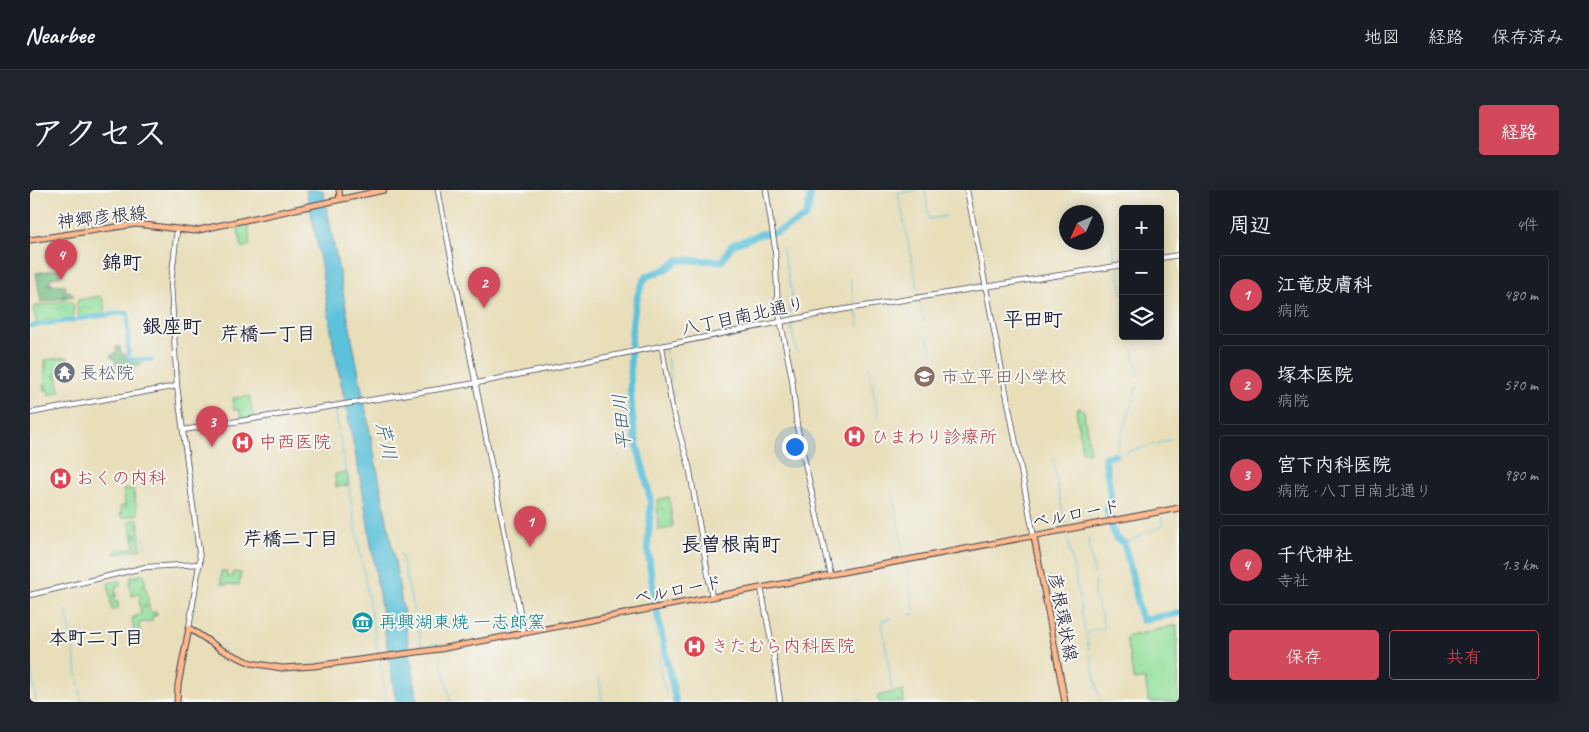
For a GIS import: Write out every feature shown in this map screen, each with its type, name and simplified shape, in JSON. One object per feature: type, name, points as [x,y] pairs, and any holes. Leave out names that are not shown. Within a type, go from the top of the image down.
[{"type":"main road","points":[[339,190],[340,199]]},
{"type":"main road","name":"神郷彦根線","points":[[30,240],[136,224],[194,231],[384,190]]},
{"type":"main road","name":"ベルロード","points":[[189,628],[231,655],[250,663],[271,668],[314,666],[412,653],[1034,537],[1179,508]]},
{"type":"main road","name":"彦根環状線","points":[[1034,537],[1065,702]]},
{"type":"main road","points":[[177,702],[178,685],[189,628]]},
{"type":"street","points":[[438,190],[524,632]]},
{"type":"street","points":[[766,190],[775,248],[781,322],[792,379],[797,426],[830,575]]},
{"type":"street","points":[[966,190],[1034,537]]},
{"type":"street","points":[[178,230],[171,283],[177,386],[197,523],[200,564],[189,628]]},
{"type":"street","points":[[1164,257],[1179,255]]},
{"type":"street","name":"八丁目南北通り","points":[[183,430],[477,383],[781,322],[917,297],[1119,266]]},
{"type":"street","points":[[662,347],[672,408],[689,466],[712,597]]},
{"type":"street","points":[[30,413],[177,386]]},
{"type":"street","points":[[30,595],[146,568],[200,564]]},
{"type":"street","points":[[761,588],[772,642],[780,702]]},
{"type":"green space","points":[[248,223],[250,245],[242,248],[237,225]]},
{"type":"green space","points":[[58,269],[60,276],[50,279],[50,284],[65,285],[66,292],[70,291],[74,296],[41,302],[36,273]]},
{"type":"green space","points":[[100,296],[103,299],[105,314],[79,318],[78,300]]},
{"type":"green space","points":[[68,300],[74,306],[73,319],[37,324],[33,309],[36,306]]},
{"type":"green space","points":[[116,347],[120,347],[121,352],[129,359],[141,361],[140,366],[136,366],[133,369],[133,374],[120,370],[114,359],[110,356],[117,352]]},
{"type":"green space","points":[[68,357],[66,364],[56,367],[60,392],[49,395],[48,390],[44,390],[45,360]]},
{"type":"green space","points":[[249,396],[254,418],[241,419],[240,410],[234,410],[233,398]]},
{"type":"green space","points":[[1081,408],[1084,411],[1090,453],[1082,452],[1076,409]]},
{"type":"green space","points":[[347,472],[349,485],[336,487],[335,474]]},
{"type":"green space","points":[[133,488],[138,514],[122,518],[120,514],[123,513],[119,507],[125,505],[123,490]]},
{"type":"green space","points":[[669,497],[673,525],[671,528],[658,530],[657,500]]},
{"type":"green space","points":[[138,519],[141,549],[115,554],[115,551],[135,547],[129,521]]},
{"type":"green space","points":[[221,571],[227,571],[227,577],[233,577],[233,572],[241,573],[239,585],[221,584]]},
{"type":"green space","points":[[144,574],[150,612],[157,612],[157,616],[152,616],[152,621],[139,623],[140,637],[135,638],[132,618],[141,614],[139,599],[141,599],[140,594],[132,596],[129,583],[131,582],[130,577]]},
{"type":"green space","points":[[120,580],[120,586],[115,587],[117,596],[114,597],[115,602],[118,602],[118,609],[112,610],[108,583]]},
{"type":"green space","points":[[1177,625],[1179,702],[1149,702],[1145,679],[1134,680],[1126,637]]},
{"type":"green space","points":[[903,690],[904,702],[879,702],[877,696]]},
{"type":"water","points":[[306,190],[323,190],[396,567],[418,702],[396,702],[362,487],[333,343],[318,247]]},
{"type":"waterway","name":"平田川","points":[[777,232],[806,217],[812,190]]},
{"type":"waterway","points":[[917,190],[898,193],[918,290]]},
{"type":"waterway","points":[[925,190],[929,219],[946,216]]},
{"type":"waterway","points":[[1108,228],[1109,233]]},
{"type":"waterway","name":"平田川","points":[[676,702],[653,587],[648,549],[650,499],[635,438],[632,414],[630,373],[635,306],[640,288],[647,276],[664,270],[679,260],[722,261],[732,245],[761,234],[771,233]]},
{"type":"waterway","points":[[1110,235],[1115,260]]},
{"type":"waterway","points":[[782,247],[792,294],[789,317]]},
{"type":"waterway","points":[[1117,269],[1119,277]]},
{"type":"waterway","points":[[850,278],[855,304]]},
{"type":"waterway","points":[[920,302],[924,322]]},
{"type":"waterway","points":[[856,310],[859,326]]},
{"type":"waterway","points":[[79,319],[121,313]]},
{"type":"waterway","points":[[122,313],[128,313],[128,354]]},
{"type":"waterway","points":[[30,326],[75,320]]},
{"type":"waterway","points":[[790,322],[797,353]]},
{"type":"waterway","points":[[927,336],[931,352]]},
{"type":"waterway","points":[[665,348],[666,354]]},
{"type":"waterway","points":[[1133,350],[1139,376]]},
{"type":"waterway","points":[[667,357],[671,379]]},
{"type":"waterway","points":[[129,359],[152,360]]},
{"type":"waterway","points":[[869,367],[879,422]]},
{"type":"waterway","points":[[1115,455],[1137,387]]},
{"type":"waterway","points":[[673,390],[674,397]]},
{"type":"waterway","points":[[335,409],[378,653]]},
{"type":"waterway","points":[[1115,455],[1170,440]]},
{"type":"waterway","points":[[1109,516],[1107,509],[1111,497],[1105,457],[1115,455]]},
{"type":"waterway","points":[[1053,460],[1065,524]]},
{"type":"waterway","points":[[892,489],[904,555]]},
{"type":"waterway","points":[[1146,533],[1162,526],[1162,517]]},
{"type":"waterway","points":[[1112,527],[1116,538],[1124,543],[1133,579]]},
{"type":"waterway","points":[[1125,544],[1143,534]]},
{"type":"waterway","points":[[144,536],[145,547]]},
{"type":"waterway","points":[[1067,536],[1080,601]]},
{"type":"waterway","points":[[1088,539],[1094,574]]},
{"type":"waterway","points":[[401,554],[422,646],[437,643]]},
{"type":"waterway","points":[[906,566],[915,614],[908,615]]},
{"type":"waterway","points":[[1089,650],[1086,634],[1092,630],[1104,628],[1094,596],[1095,580]]},
{"type":"waterway","points":[[1133,582],[1137,598]]},
{"type":"waterway","points":[[1137,601],[1141,616]]},
{"type":"waterway","points":[[1080,604],[1085,631]]},
{"type":"waterway","points":[[67,610],[79,686]]},
{"type":"waterway","points":[[1142,620],[1179,613]]},
{"type":"waterway","points":[[892,690],[882,620],[893,618]]},
{"type":"waterway","points":[[655,632],[656,637]]},
{"type":"waterway","points":[[1090,654],[1092,662]]},
{"type":"waterway","points":[[440,655],[451,702]]},
{"type":"waterway","points":[[659,656],[660,671],[666,693]]},
{"type":"waterway","points":[[380,663],[387,702]]},
{"type":"waterway","points":[[1092,665],[1099,696]]},
{"type":"waterway","points":[[31,669],[36,702]]},
{"type":"waterway","points":[[599,678],[602,702]]},
{"type":"waterway","points":[[80,689],[81,702]]},
{"type":"waterway","points":[[859,702],[861,698]]},
{"type":"place","name":"千代神社","points":[[61,280]]},
{"type":"place","name":"塚本医院","points":[[484,308]]},
{"type":"place","name":"長松院","points":[[64,373]]},
{"type":"place","name":"市立平田小学校","points":[[925,377]]},
{"type":"place","name":"ひまわり診療所","points":[[855,437]]},
{"type":"place","name":"中西医院","points":[[243,442]]},
{"type":"place","name":"宮下内科医院","points":[[212,447]]},
{"type":"place","name":"おくの内科","points":[[60,478]]},
{"type":"place","name":"江竜皮膚科","points":[[530,547]]},
{"type":"place","name":"再興湖東焼 一志郎窯","points":[[363,622]]},
{"type":"place","name":"きたむら内科医院","points":[[695,646]]},
{"type":"district","name":"錦町","points":[[122,262]]},
{"type":"district","name":"平田町","points":[[1033,319]]},
{"type":"district","name":"銀座町","points":[[172,326]]},
{"type":"district","name":"芹橋一丁目","points":[[268,333]]},
{"type":"district","name":"芹橋二丁目","points":[[291,538]]},
{"type":"district","name":"長曽根南町","points":[[731,544]]},
{"type":"district","name":"本町二丁目","points":[[96,637]]},
{"type":"water label","name":"芹川","points":[[387,441]]}]
